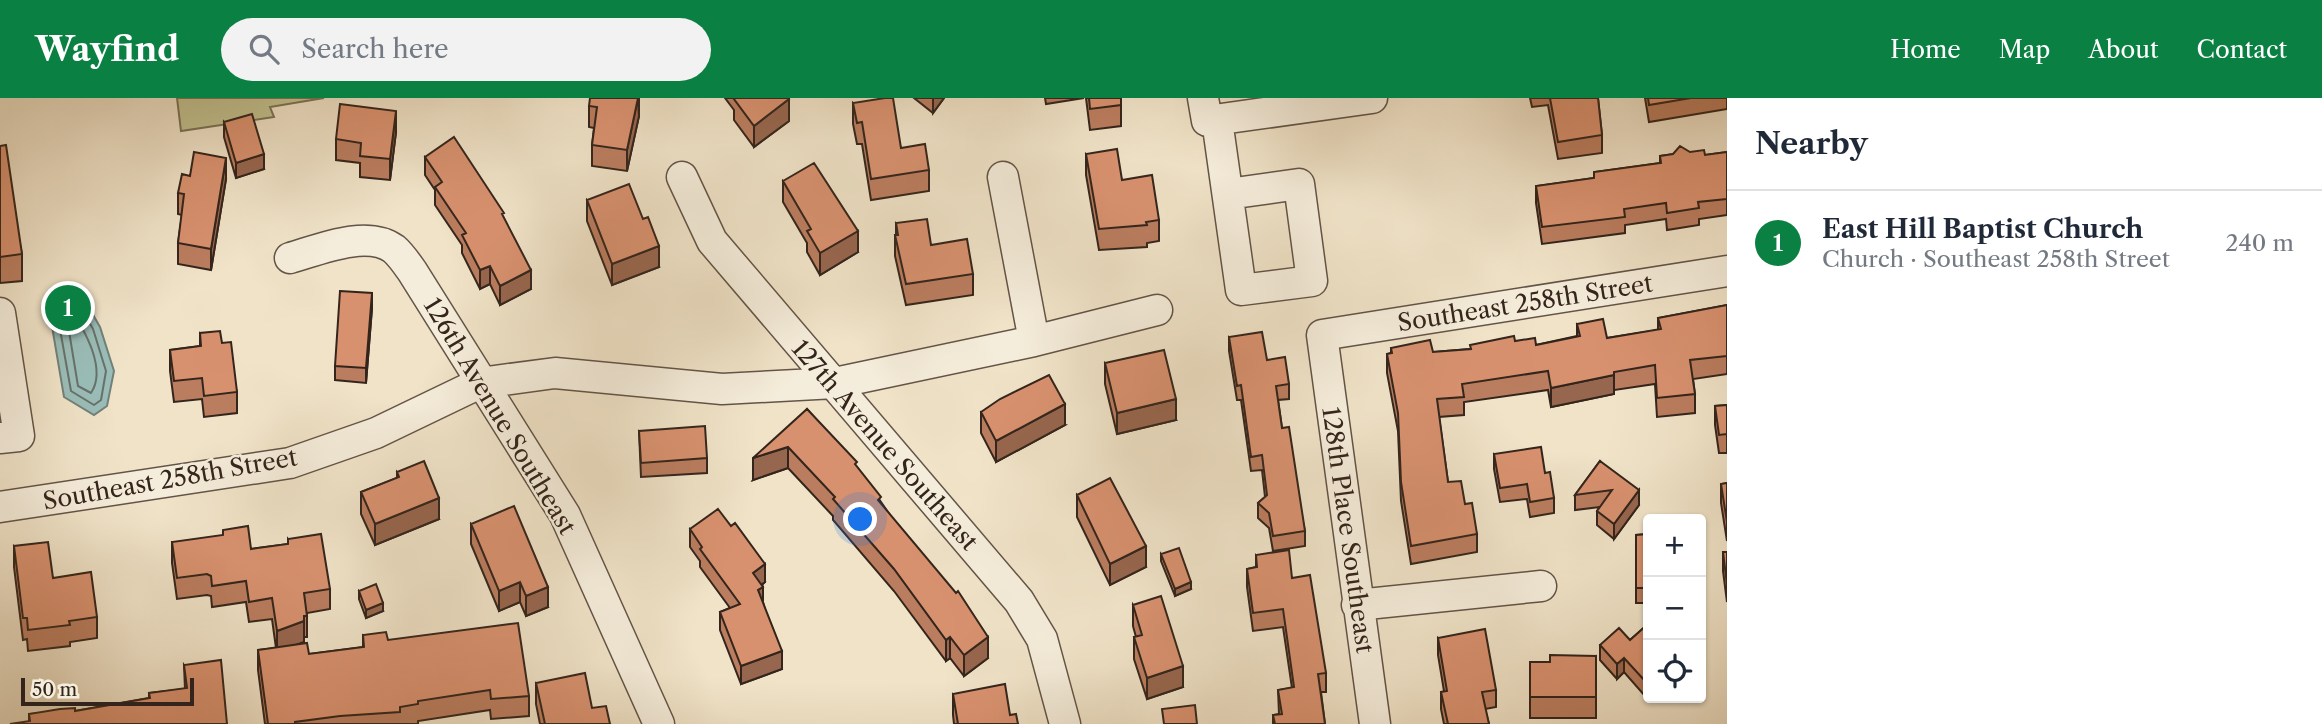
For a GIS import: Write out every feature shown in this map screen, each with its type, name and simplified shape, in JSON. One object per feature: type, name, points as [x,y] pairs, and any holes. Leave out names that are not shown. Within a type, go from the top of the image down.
[{"type":"street","points":[[1228,194],[1210,109],[1372,98]]},
{"type":"street","name":"127th Avenue Southeast","points":[[682,177],[712,241],[1018,601],[1042,639],[1065,724]]},
{"type":"street","points":[[1003,177],[1034,341]]},
{"type":"street","name":"126th Avenue Southeast","points":[[290,258],[357,241],[377,243],[393,249],[412,271],[565,515],[659,724]]},
{"type":"street","name":"Southeast 258th Street","points":[[1322,335],[1727,271]]},
{"type":"street","name":"Southeast 258th Street","points":[[0,507],[290,463],[376,433],[480,383],[555,373],[722,389],[835,383],[1034,341],[1157,310]]},
{"type":"street","points":[[0,313],[19,436],[0,438]]},
{"type":"street","name":"128th Place Southeast","points":[[1322,335],[1375,724]]},
{"type":"street","points":[[1357,605],[1541,586]]},
{"type":"shaded area","points":[[177,98],[324,98],[270,107],[274,117],[181,131]]},
{"type":"water","points":[[56,287],[77,287],[100,327],[114,371],[107,406],[94,415],[64,397],[47,297]]},
{"type":"building","points":[[590,98],[638,98],[627,150],[592,145],[597,107],[589,106]]},
{"type":"building","points":[[735,98],[788,98],[789,99],[754,126]]},
{"type":"building","points":[[893,98],[901,148],[925,144],[929,170],[871,179],[862,122],[857,123],[853,103]]},
{"type":"building","points":[[1089,98],[1121,98],[1121,105],[1090,109]]},
{"type":"building","points":[[1550,98],[1598,98],[1602,135],[1558,142]]},
{"type":"building","points":[[1648,98],[1691,98],[1649,105]]},
{"type":"building","points":[[340,104],[396,111],[390,159],[360,156],[361,143],[336,139]]},
{"type":"building","points":[[252,114],[264,154],[236,163],[224,122]]},
{"type":"building","points":[[454,137],[504,213],[502,214],[531,270],[500,286],[490,266],[480,270],[462,235],[466,233],[435,187],[442,182],[425,157]]},
{"type":"building","points":[[6,145],[22,254],[0,257],[0,146]]},
{"type":"building","points":[[1680,146],[1690,152],[1704,150],[1705,155],[1727,152],[1727,199],[1698,202],[1699,208],[1667,213],[1666,203],[1624,209],[1625,217],[1542,227],[1536,186],[1594,178],[1594,172],[1661,163],[1660,156],[1673,154]]},
{"type":"building","points":[[1117,149],[1122,180],[1152,175],[1159,220],[1146,222],[1147,225],[1099,229],[1086,154]]},
{"type":"building","points":[[194,152],[226,158],[211,249],[178,243],[184,194],[178,193],[182,174],[190,176]]},
{"type":"building","points":[[814,163],[858,231],[820,253],[807,231],[811,229],[783,181]]},
{"type":"building","points":[[629,184],[643,219],[648,217],[659,246],[612,264],[587,200]]},
{"type":"building","points":[[927,219],[931,245],[967,239],[973,274],[906,284],[895,235],[898,235],[896,223]]},
{"type":"building","points":[[340,291],[372,293],[366,368],[335,366]]},
{"type":"building","points":[[1727,305],[1727,356],[1690,360],[1695,394],[1657,398],[1655,365],[1551,388],[1548,371],[1462,384],[1464,397],[1437,399],[1448,482],[1461,481],[1465,504],[1472,503],[1477,534],[1411,546],[1401,482],[1398,413],[1387,354],[1392,353],[1391,348],[1430,340],[1433,352],[1471,349],[1470,345],[1514,336],[1515,341],[1535,338],[1536,345],[1580,336],[1577,324],[1603,319],[1607,338],[1661,329],[1658,318]]},
{"type":"building","points":[[220,331],[222,343],[231,342],[237,392],[204,396],[202,378],[174,381],[170,350],[201,346],[200,333]]},
{"type":"building","points":[[1262,332],[1267,360],[1285,357],[1289,384],[1276,386],[1282,428],[1289,427],[1305,531],[1273,536],[1269,513],[1258,503],[1267,495],[1262,455],[1251,457],[1241,385],[1237,386],[1229,337]]},
{"type":"building","points":[[1164,350],[1176,399],[1117,413],[1105,363]]},
{"type":"building","points":[[1049,375],[1065,404],[996,441],[981,412],[1000,399]]},
{"type":"building","points":[[1727,405],[1727,434],[1719,435],[1715,406]]},
{"type":"building","points":[[807,409],[857,462],[855,464],[881,497],[878,500],[956,593],[958,591],[988,637],[964,655],[950,637],[946,640],[894,569],[833,499],[835,497],[788,447],[753,458]]},
{"type":"building","points":[[705,426],[707,458],[641,463],[639,431]]},
{"type":"building","points":[[1541,447],[1545,473],[1550,472],[1554,498],[1530,502],[1527,484],[1500,488],[1494,454]]},
{"type":"building","points":[[424,461],[439,498],[375,524],[361,492],[399,477],[397,472]]},
{"type":"building","points":[[1600,461],[1639,490],[1614,524],[1597,511],[1612,490],[1575,495]]},
{"type":"building","points":[[1110,478],[1146,546],[1110,564],[1077,495]]},
{"type":"building","points":[[1727,483],[1727,522],[1721,484]]},
{"type":"building","points":[[514,506],[548,587],[526,596],[520,582],[499,591],[471,524]]},
{"type":"building","points":[[718,509],[731,526],[735,523],[765,564],[753,573],[763,587],[758,590],[782,651],[741,666],[720,612],[740,604],[700,549],[702,547],[690,529]]},
{"type":"building","points":[[248,526],[251,549],[288,544],[288,539],[321,534],[330,589],[304,593],[307,616],[304,616],[304,621],[277,631],[272,598],[249,602],[246,581],[212,586],[211,576],[207,574],[177,578],[172,542],[223,535],[223,530]]},
{"type":"building","points":[[1643,534],[1643,588],[1636,588],[1636,535]]},
{"type":"building","points":[[48,542],[53,578],[91,572],[97,617],[69,621],[70,625],[28,630],[27,618],[23,618],[14,546]]},
{"type":"building","points":[[1179,548],[1191,582],[1175,589],[1161,554]]},
{"type":"building","points":[[1289,550],[1292,578],[1310,575],[1326,673],[1318,674],[1325,724],[1275,724],[1273,715],[1282,714],[1278,690],[1294,687],[1283,609],[1253,613],[1247,569],[1257,567],[1256,555]]},
{"type":"building","points":[[1723,552],[1727,552],[1727,584]]},
{"type":"building","points":[[376,584],[383,603],[366,610],[359,591]]},
{"type":"building","points":[[1161,596],[1183,666],[1147,678],[1134,637],[1142,635],[1133,605]]},
{"type":"building","points":[[518,623],[529,696],[491,699],[490,690],[418,701],[418,704],[400,707],[400,712],[340,716],[295,724],[268,724],[258,650],[307,643],[309,654],[364,647],[363,635],[386,632],[388,640]]},
{"type":"building","points":[[1619,628],[1630,640],[1643,628],[1643,679],[1624,658],[1617,664],[1600,645]]},
{"type":"building","points":[[1485,629],[1496,690],[1482,692],[1489,724],[1448,724],[1441,692],[1447,691],[1438,638]]},
{"type":"building","points":[[1550,655],[1596,656],[1596,697],[1530,697],[1530,662],[1550,662]]},
{"type":"building","points":[[221,660],[227,724],[10,724],[30,721],[29,714],[75,708],[75,711],[150,698],[149,693],[187,688],[184,665]]},
{"type":"building","points":[[585,673],[592,708],[606,706],[610,724],[545,724],[536,683]]},
{"type":"building","points":[[1005,684],[1010,715],[1016,714],[1018,724],[958,724],[953,694]]},
{"type":"building","points":[[1195,705],[1197,724],[1164,724],[1162,709]]},
{"type":"place","name":"East Hill Baptist Church","points":[[68,308]]}]
